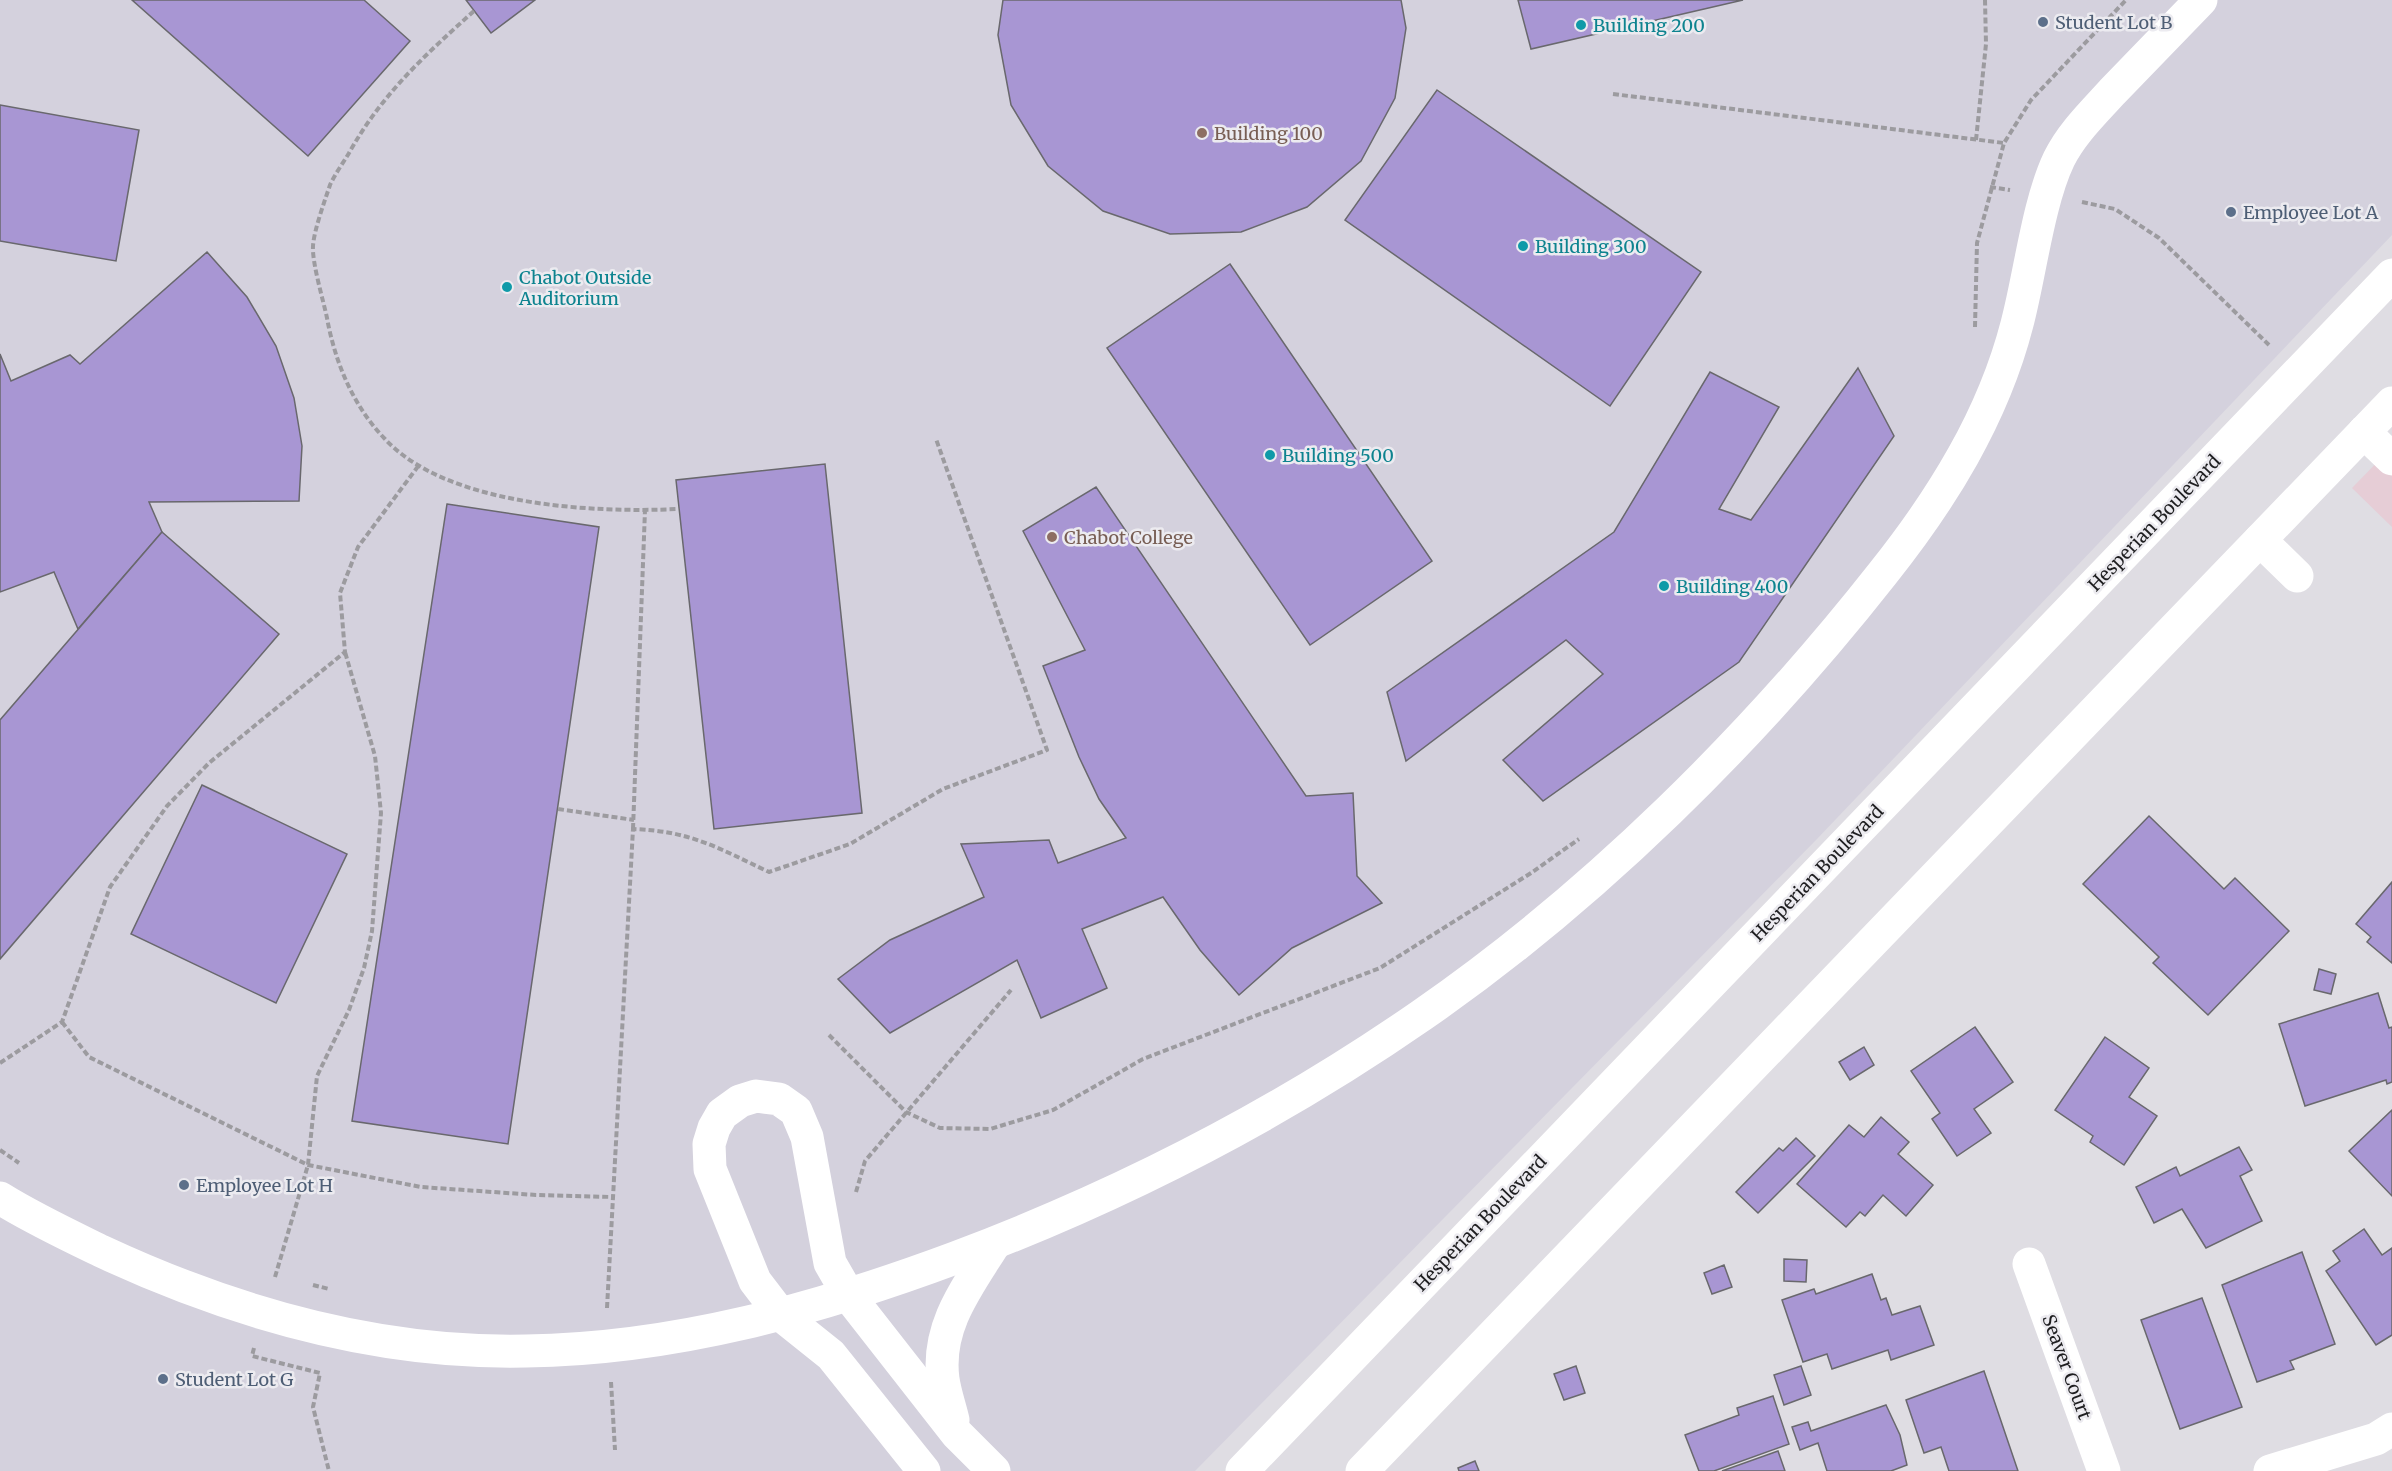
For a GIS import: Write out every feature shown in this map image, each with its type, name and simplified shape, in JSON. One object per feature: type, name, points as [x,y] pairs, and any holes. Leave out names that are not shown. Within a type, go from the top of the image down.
[{"type":"main road","points":[[0,1198],[31,1218],[170,1283],[263,1315],[381,1340],[439,1348],[519,1352],[609,1346],[673,1337],[781,1315],[849,1296],[995,1243],[1116,1192],[1220,1138],[1313,1085],[1420,1017],[1478,974],[1577,893],[1669,811],[1773,705],[1884,572],[1941,493],[1977,430],[2003,370],[2057,163],[2075,132],[2201,0]]},
{"type":"main road","name":"Hesperian Boulevard","points":[[1242,1471],[2392,274]]},
{"type":"main road","points":[[1362,1471],[2392,403]]},
{"type":"main road","points":[[2364,432],[2392,459]]},
{"type":"main road","points":[[2260,540],[2297,576]]},
{"type":"main road","points":[[924,1471],[831,1355],[781,1315],[755,1281],[710,1169],[709,1144],[722,1114],[740,1101],[756,1096],[779,1099],[796,1111],[807,1137],[830,1263],[849,1296],[957,1434],[994,1471]]},
{"type":"main road","points":[[957,1434],[943,1380],[942,1347],[951,1314],[995,1243]]},
{"type":"main road","name":"Seaver Court","points":[[2029,1264],[2104,1471]]},
{"type":"main road","points":[[2270,1471],[2376,1439],[2392,1429]]},
{"type":"path","points":[[1976,140],[1986,44],[1985,0]]},
{"type":"path","points":[[1975,334],[1977,243],[1990,187],[2004,144],[2031,100],[2126,0]]},
{"type":"path","points":[[474,11],[427,53],[370,116],[331,184],[313,247],[332,346],[357,404],[386,440],[419,465],[472,490],[542,503],[645,510],[678,509]]},
{"type":"path","points":[[1613,94],[2004,144]]},
{"type":"path","points":[[1990,187],[2115,209],[2159,238],[2269,345]]},
{"type":"path","points":[[633,829],[665,830],[695,837],[769,872],[850,844],[943,789],[1047,750],[936,439]]},
{"type":"path","points":[[329,1471],[313,1407],[320,1373],[252,1356],[308,1165],[317,1076],[349,1010],[364,968],[372,931],[381,813],[375,756],[345,652],[340,593],[358,547],[419,465]]},
{"type":"path","points":[[615,1450],[606,1309],[634,820],[645,510]]},
{"type":"path","points":[[0,1063],[62,1022],[110,887],[167,806],[209,763],[345,652]]},
{"type":"path","points":[[558,809],[634,820]]},
{"type":"path","points":[[829,1035],[906,1112],[940,1128],[990,1129],[1053,1110],[1143,1059],[1380,968],[1531,873],[1585,835]]},
{"type":"path","points":[[855,1195],[865,1161],[1011,990]]},
{"type":"path","points":[[62,1022],[89,1056],[308,1165],[421,1187],[536,1196],[612,1197]]},
{"type":"path","points":[[0,1150],[28,1169]]},
{"type":"path","points":[[266,1273],[287,1279]]},
{"type":"path","points":[[309,1284],[332,1289]]},
{"type":"path","points":[[595,1310],[618,1308]]},
{"type":"shaded area","name":"Chabot College","points":[[0,0],[2392,0],[2392,235],[1817,839],[1195,1471],[0,1471]]},
{"type":"shaded area","points":[[2392,447],[2392,527],[2352,488]]},
{"type":"building","points":[[132,0],[364,0],[410,41],[308,156]]},
{"type":"building","points":[[466,0],[535,0],[491,33]]},
{"type":"building","name":"Building 100","points":[[1003,0],[1401,0],[1406,28],[1395,98],[1361,161],[1307,207],[1241,232],[1170,234],[1103,211],[1048,166],[1011,105],[998,35]]},
{"type":"building","name":"Building 200","points":[[1518,0],[1743,0],[1531,49]]},
{"type":"building","name":"Building 300","points":[[1437,90],[1701,272],[1610,406],[1345,220]]},
{"type":"building","points":[[0,105],[139,130],[116,261],[0,241]]},
{"type":"building","points":[[207,252],[247,297],[276,346],[294,398],[302,446],[299,501],[149,502],[162,532],[78,629],[54,572],[0,592],[0,354],[11,381],[70,355],[80,364]]},
{"type":"building","name":"Building 500","points":[[1230,264],[1432,561],[1310,645],[1107,348]]},
{"type":"building","name":"Building 400","points":[[1858,368],[1894,436],[1739,662],[1543,801],[1503,760],[1603,674],[1566,640],[1406,761],[1387,692],[1614,532],[1710,372],[1779,407],[1719,509],[1751,520]]},
{"type":"building","points":[[825,464],[862,813],[714,829],[676,480]]},
{"type":"building","points":[[1096,487],[1306,796],[1353,793],[1357,876],[1382,903],[1292,948],[1239,995],[1200,950],[1163,897],[1082,929],[1107,988],[1041,1018],[1017,960],[890,1033],[838,979],[890,940],[984,897],[961,844],[1049,840],[1058,863],[1126,838],[1099,799],[1079,757],[1043,666],[1085,650],[1023,531]]},
{"type":"building","points":[[447,504],[599,527],[508,1144],[352,1121]]},
{"type":"building","points":[[162,532],[279,634],[0,959],[0,720]]},
{"type":"building","points":[[202,785],[347,854],[276,1003],[131,934]]},
{"type":"building","points":[[2149,816],[2224,889],[2235,878],[2289,931],[2208,1015],[2153,963],[2159,957],[2083,884]]},
{"type":"building","points":[[2392,882],[2392,963],[2367,942],[2371,937],[2356,924]]},
{"type":"building","points":[[2319,969],[2336,974],[2331,994],[2314,990]]},
{"type":"building","points":[[2378,993],[2389,1028],[2392,1027],[2392,1082],[2387,1084],[2386,1080],[2305,1106],[2279,1024]]},
{"type":"building","points":[[1975,1027],[2013,1082],[1974,1109],[1991,1133],[1957,1156],[1932,1119],[1940,1113],[1911,1071]]},
{"type":"building","points":[[2105,1037],[2149,1068],[2129,1097],[2157,1116],[2124,1165],[2090,1142],[2093,1136],[2055,1110]]},
{"type":"building","points":[[1864,1047],[1874,1065],[1850,1080],[1839,1062]]},
{"type":"building","points":[[2392,1110],[2392,1196],[2349,1151]]},
{"type":"building","points":[[1881,1117],[1909,1142],[1898,1154],[1933,1185],[1906,1216],[1883,1195],[1865,1216],[1860,1212],[1846,1227],[1797,1184],[1849,1125],[1864,1137]]},
{"type":"building","points":[[1796,1138],[1815,1156],[1758,1213],[1736,1192],[1779,1148],[1783,1151]]},
{"type":"building","points":[[2239,1147],[2252,1170],[2240,1176],[2262,1221],[2206,1248],[2182,1209],[2154,1223],[2136,1187],[2176,1167],[2180,1176]]},
{"type":"building","points":[[2364,1229],[2382,1255],[2392,1248],[2392,1335],[2376,1345],[2326,1271],[2340,1261],[2333,1251]]},
{"type":"building","points":[[2302,1252],[2335,1344],[2290,1361],[2294,1369],[2257,1382],[2222,1285]]},
{"type":"building","points":[[1784,1259],[1807,1260],[1806,1282],[1784,1281]]},
{"type":"building","points":[[1724,1265],[1732,1287],[1712,1294],[1704,1273]]},
{"type":"building","points":[[1872,1274],[1881,1300],[1886,1298],[1892,1315],[1920,1306],[1934,1345],[1891,1360],[1888,1350],[1832,1369],[1827,1354],[1803,1362],[1782,1300],[1814,1289],[1816,1294]]},
{"type":"building","points":[[2202,1298],[2242,1407],[2180,1429],[2141,1320]]},
{"type":"building","points":[[1576,1366],[1585,1393],[1564,1400],[1554,1374]]},
{"type":"building","points":[[1801,1366],[1811,1395],[1784,1405],[1774,1375]]},
{"type":"building","points":[[1984,1371],[2018,1471],[1949,1471],[1941,1447],[1924,1453],[1906,1400]]},
{"type":"building","points":[[1773,1396],[1789,1444],[1714,1471],[1699,1471],[1685,1435],[1739,1415],[1737,1408]]},
{"type":"building","points":[[1886,1405],[1900,1435],[1907,1465],[1891,1471],[1827,1471],[1818,1443],[1800,1450],[1792,1427],[1808,1422],[1811,1431]]},
{"type":"building","points":[[1778,1451],[1785,1471],[1722,1471]]},
{"type":"building","points":[[1475,1461],[1479,1471],[1459,1471],[1458,1468]]},
{"type":"place","name":"Student Lot B","points":[[2043,22]]},
{"type":"place","name":"Building 200","points":[[1581,25]]},
{"type":"place","name":"Building 100","points":[[1202,133]]},
{"type":"place","name":"Employee Lot A","points":[[2231,212]]},
{"type":"place","name":"Building 300","points":[[1523,246]]},
{"type":"place","name":"Chabot Outside Auditorium","points":[[507,287]]},
{"type":"place","name":"Building 500","points":[[1270,455]]},
{"type":"place","name":"Chabot College","points":[[1052,537]]},
{"type":"place","name":"Building 400","points":[[1664,586]]},
{"type":"place","name":"Employee Lot H","points":[[184,1185]]},
{"type":"place","name":"Student Lot G","points":[[163,1379]]}]
